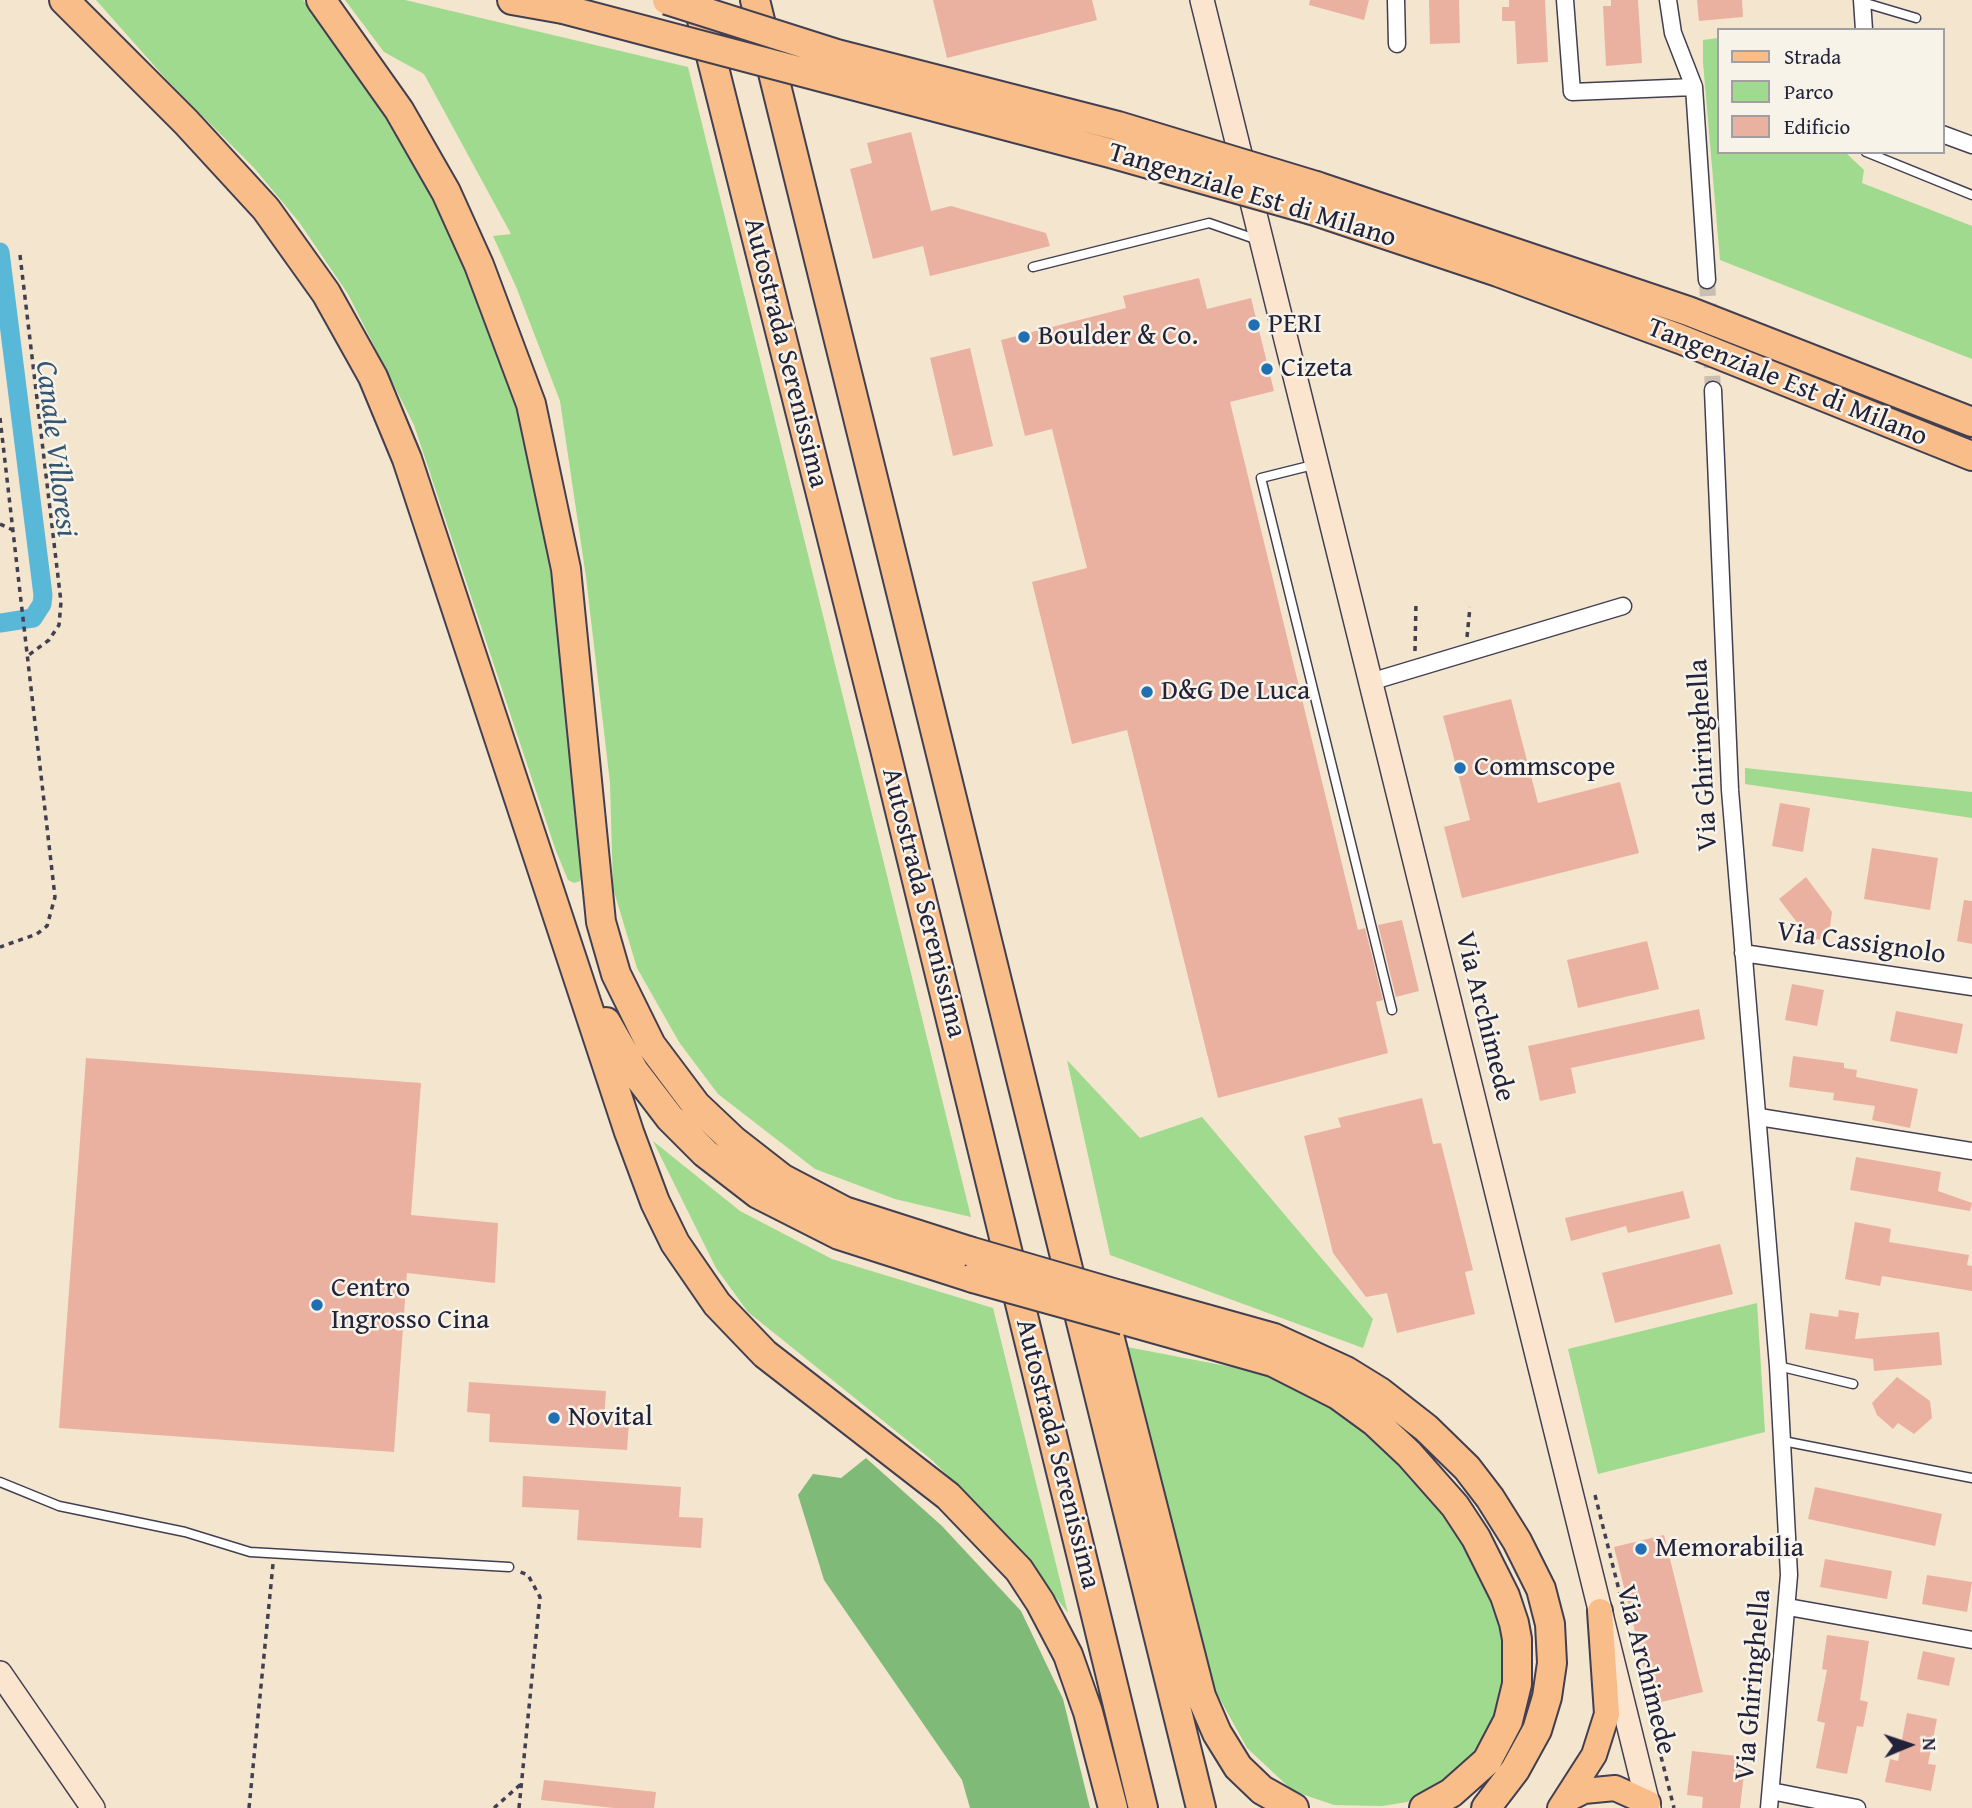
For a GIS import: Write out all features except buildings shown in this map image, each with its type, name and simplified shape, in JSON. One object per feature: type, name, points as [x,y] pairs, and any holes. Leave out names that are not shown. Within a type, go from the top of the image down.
[{"type":"highway","points":[[64,0],[186,122],[266,209],[326,293],[354,338],[391,415],[407,459],[644,1174],[662,1219],[684,1259],[717,1304],[765,1354],[948,1496],[1019,1570],[1040,1602],[1068,1655],[1088,1712],[1113,1808]]},
{"type":"highway","points":[[321,0],[399,110],[446,192],[479,265],[531,404],[566,569],[601,922],[617,974],[647,1037],[671,1076],[696,1105],[733,1140],[783,1179],[834,1207],[971,1264]]},
{"type":"highway","name":"Tangenziale Est di Milano","points":[[512,0],[563,9],[1110,153],[1314,198],[1688,311],[1972,422]]},
{"type":"highway","name":"Tangenziale Est di Milano","points":[[667,0],[837,54],[1118,126],[1314,198],[1498,272],[1680,339],[1972,456]]},
{"type":"highway","name":"Autostrada Serenissima","points":[[697,0],[882,736],[1143,1808]]},
{"type":"highway","name":"Autostrada Serenissima","points":[[755,0],[936,730],[1042,1173],[1201,1808]]},
{"type":"highway","points":[[572,954],[634,1071],[670,1118],[723,1168],[758,1194],[828,1231],[971,1264],[1122,1308],[1272,1362],[1338,1395],[1375,1422],[1409,1454],[1455,1506],[1476,1538],[1505,1596],[1517,1639],[1517,1684],[1508,1721],[1487,1760],[1451,1793],[1424,1808]]},
{"type":"highway","points":[[1042,1173],[1110,1339],[1201,1696],[1221,1740],[1245,1774],[1262,1790],[1294,1808]]},
{"type":"highway","points":[[1122,1308],[1274,1338],[1346,1371],[1380,1392],[1426,1428],[1467,1468],[1490,1498],[1517,1541],[1541,1589],[1550,1624],[1552,1663],[1543,1715],[1532,1741],[1486,1808]]},
{"type":"main road","points":[[1563,1804],[1594,1755],[1607,1714],[1600,1611]]},
{"type":"main road","points":[[1563,1804],[1584,1790],[1615,1788],[1647,1806]]},
{"type":"street","name":"Via Archimede","points":[[1202,0],[1647,1806]]},
{"type":"street","points":[[1395,0],[1397,44]]},
{"type":"street","points":[[1566,0],[1572,92],[1694,87]]},
{"type":"street","points":[[1668,0],[1673,33],[1694,87],[1707,280]]},
{"type":"street","points":[[1862,1],[1864,28]]},
{"type":"street","points":[[1944,135],[1972,145]]},
{"type":"street","name":"Via Ghiringhella","points":[[1713,390],[1730,790],[1759,1117],[1783,1441],[1788,1606],[1769,1808]]},
{"type":"street","points":[[1370,682],[1623,606]]},
{"type":"street","name":"Via Cassignolo","points":[[1743,953],[1972,987]]},
{"type":"street","points":[[1759,1117],[1972,1151]]},
{"type":"street","points":[[1788,1606],[1972,1640]]},
{"type":"street","points":[[0,1673],[93,1808]]},
{"type":"street","points":[[1771,1791],[1857,1808]]},
{"type":"lane","points":[[1862,1],[1916,18]]},
{"type":"lane","points":[[1871,154],[1972,195]]},
{"type":"lane","points":[[1033,267],[1209,223],[1261,241]]},
{"type":"lane","points":[[1316,464],[1261,478],[1392,1010]]},
{"type":"lane","points":[[1778,1366],[1853,1384]]},
{"type":"lane","points":[[1783,1441],[1972,1478]]},
{"type":"lane","points":[[1,1483],[60,1506],[185,1532],[250,1552],[509,1567]]},
{"type":"path","points":[[20,255],[61,602],[60,625],[49,640],[26,657]]},
{"type":"path","points":[[0,418],[55,897],[47,926],[22,942],[0,947]]},
{"type":"path","points":[[0,524],[15,531]]},
{"type":"path","points":[[1415,667],[1416,601]]},
{"type":"path","points":[[1465,653],[1471,607]]},
{"type":"path","points":[[1592,1484],[1674,1808]]},
{"type":"path","points":[[250,1808],[274,1555]]},
{"type":"path","points":[[509,1567],[528,1575],[540,1597],[519,1808]]},
{"type":"path","points":[[494,1808],[521,1784]]},
{"type":"green space","points":[[96,0],[303,0],[364,76],[439,201],[510,370],[559,580],[582,873],[580,881],[574,883],[568,880],[556,851],[414,425],[348,294],[299,222],[255,169],[167,80]]},
{"type":"green space","points":[[345,0],[405,0],[688,67],[971,1217],[895,1199],[815,1169],[718,1094],[679,1042],[637,968],[613,888],[610,783],[586,577],[560,401],[517,289],[493,236],[511,234],[424,74],[384,52]]},
{"type":"green space","points":[[1716,38],[1716,154],[1847,154],[1864,170],[1862,183],[1972,226],[1972,359],[1720,260],[1703,40]]},
{"type":"green space","points":[[1745,768],[1972,792],[1972,818],[1745,784]]},
{"type":"green space","points":[[1067,1060],[1140,1138],[1202,1117],[1373,1319],[1363,1348],[1110,1255]]},
{"type":"green space","points":[[653,1141],[740,1211],[832,1259],[993,1308],[1068,1613],[1012,1541],[933,1461],[748,1312],[716,1268]]},
{"type":"green space","points":[[1757,1303],[1765,1432],[1598,1474],[1568,1349]]},
{"type":"green space","points":[[1127,1347],[1284,1377],[1345,1413],[1404,1465],[1451,1522],[1489,1582],[1506,1635],[1503,1699],[1486,1742],[1469,1762],[1433,1791],[1407,1802],[1382,1806],[1334,1805],[1293,1791],[1247,1748],[1210,1681],[1193,1632]]},
{"type":"green space","points":[[866,1458],[942,1526],[1021,1611],[1063,1699],[1090,1808],[970,1808],[962,1780],[824,1580],[798,1495],[813,1474],[841,1478]]},
{"type":"waterway","name":"Canale Villoresi","points":[[0,252],[43,595],[42,604],[33,618],[0,623]]},
{"type":"tunnel","points":[[1707,280],[1713,390]]},
{"type":"place","name":"PERI","points":[[1254,325]]},
{"type":"place","name":"Boulder & Co.","points":[[1024,337]]},
{"type":"place","name":"Cizeta","points":[[1267,369]]},
{"type":"place","name":"D&G De Luca","points":[[1147,692]]},
{"type":"place","name":"Commscope","points":[[1460,768]]},
{"type":"place","name":"Centro Ingrosso Cina","points":[[317,1305]]},
{"type":"place","name":"Novital","points":[[554,1418]]},
{"type":"place","name":"Memorabilia","points":[[1641,1549]]}]
